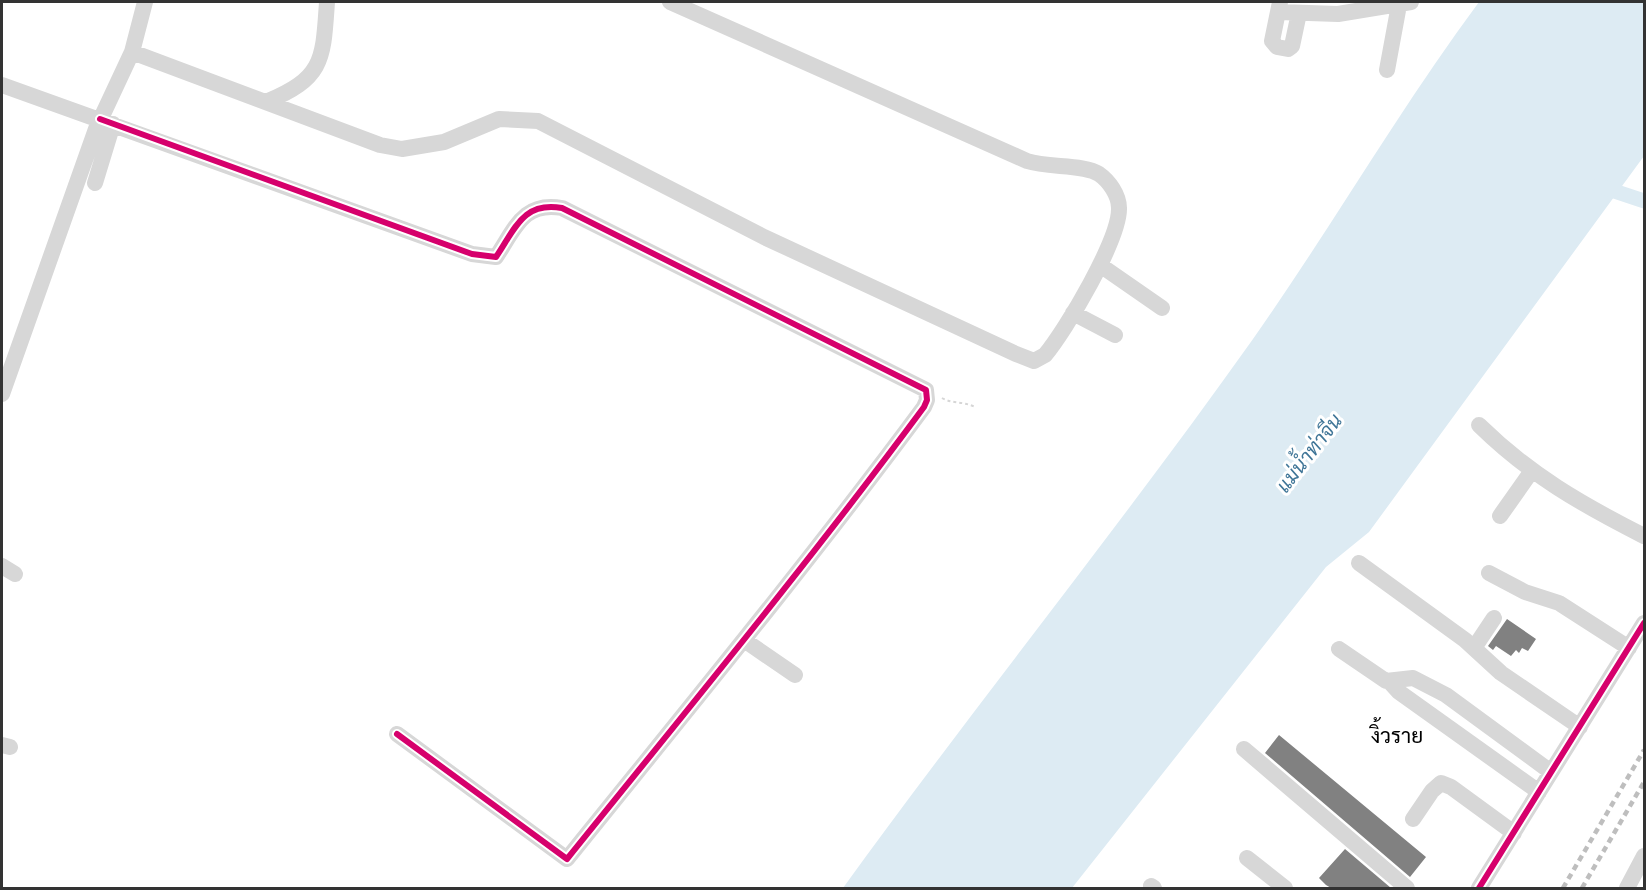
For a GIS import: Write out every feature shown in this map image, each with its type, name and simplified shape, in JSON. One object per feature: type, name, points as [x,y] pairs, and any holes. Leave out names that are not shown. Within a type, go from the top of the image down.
[{"type":"street","points":[[2,394],[9,354],[107,122],[132,52],[144,2]]},
{"type":"street","points":[[266,102],[296,90],[314,73],[324,46],[327,2]]},
{"type":"street","points":[[132,52],[380,145],[402,149],[444,142],[499,120],[538,121],[754,232],[1034,361],[1039,360],[1054,344],[1098,269],[1116,224],[1119,208],[1111,185],[1096,172],[1082,168],[1043,166],[1027,161],[670,2]]},
{"type":"street","points":[[1299,13],[1295,40],[1288,49],[1277,47],[1272,42],[1280,7],[1299,13],[1338,14],[1405,3],[1387,69]]},
{"type":"street","points":[[2,85],[471,254],[496,257],[527,211],[547,205],[562,208],[926,390],[927,400],[924,407],[744,640],[567,859],[397,734]]},
{"type":"street","points":[[94,183],[107,122]]},
{"type":"street","points":[[1098,269],[1162,308]]},
{"type":"street","points":[[1077,307],[1115,335]]},
{"type":"street","points":[[1479,425],[1532,472],[1596,511],[1644,536]]},
{"type":"street","points":[[1500,516],[1532,472]]},
{"type":"street","points":[[1359,563],[1474,648],[1501,673],[1580,727]]},
{"type":"street","points":[[1489,573],[1525,592],[1556,601],[1629,648]]},
{"type":"street","points":[[1474,648],[1494,618]]},
{"type":"street","points":[[1479,888],[1644,623]]},
{"type":"street","points":[[744,640],[795,675]]},
{"type":"street","points":[[1339,649],[1389,681],[1400,692],[1539,792]]},
{"type":"street","points":[[1389,681],[1413,678],[1446,695],[1551,772]]},
{"type":"street","points":[[1244,749],[1407,888]]},
{"type":"street","points":[[1413,819],[1432,791],[1441,783],[1451,787],[1514,832]]},
{"type":"street","points":[[1627,888],[1644,856]]},
{"type":"street","points":[[1247,858],[1285,888]]},
{"type":"path","points":[[926,390],[947,402],[962,401],[975,407]]},
{"type":"water","name":"แม่น้ำท่าจีน","points":[[1479,2],[1644,2],[1644,156],[1369,532],[1326,567],[1072,888],[843,888],[1253,339],[1421,85]]},
{"type":"building","points":[[1507,619],[1536,639],[1528,651],[1522,648],[1519,653],[1516,650],[1511,656],[1496,646],[1493,650],[1488,646]]},
{"type":"building","points":[[1279,735],[1426,857],[1410,877],[1265,753]]},
{"type":"building","points":[[1345,849],[1391,888],[1331,888],[1326,885],[1319,878]]},
{"type":"waterway","points":[[1599,186],[1644,201]]},
{"type":"railway","points":[[1563,888],[1644,750]]},
{"type":"railway","points":[[1582,888],[1644,782]]},
{"type":"cycle path","points":[[100,119],[472,254],[496,257],[515,227],[529,213],[549,207],[562,208],[926,390],[927,400],[924,407],[881,465],[748,635],[567,859],[397,734]]},
{"type":"cycle path","points":[[1479,888],[1644,623]]},
{"type":"district","name":"งิ้วราย","points":[[1397,736]]}]
